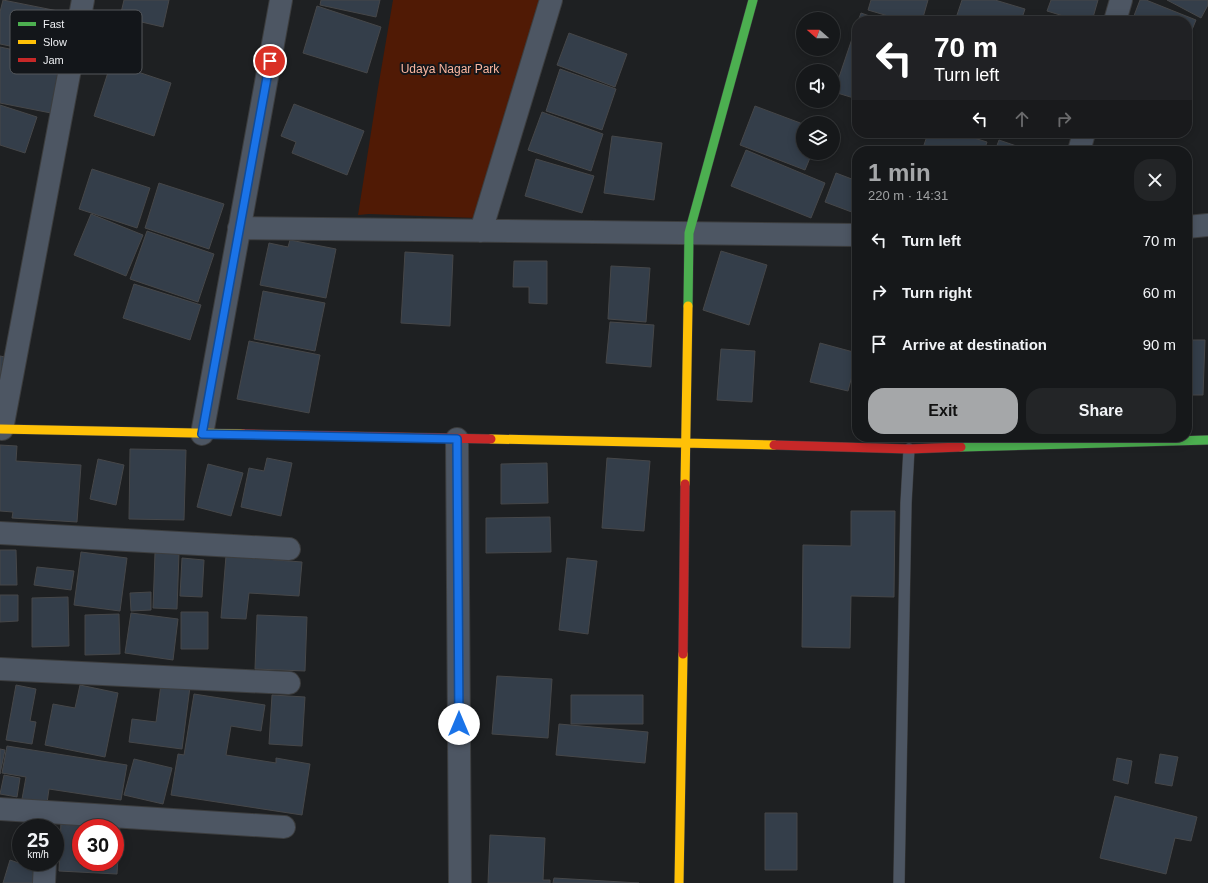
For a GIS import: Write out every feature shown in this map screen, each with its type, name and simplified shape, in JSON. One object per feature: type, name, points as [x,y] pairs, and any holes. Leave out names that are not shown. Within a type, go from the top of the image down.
[{"type":"street","points":[[81,10],[83,0]]},
{"type":"street","points":[[202,434],[281,0]]},
{"type":"street","points":[[481,231],[551,0]]},
{"type":"street","points":[[679,883],[689,234],[753,0]]},
{"type":"street","points":[[1116,16],[1120,0]]},
{"type":"street","points":[[69,74],[1,429],[909,449],[1142,442]]},
{"type":"street","points":[[1192,227],[1208,225]]},
{"type":"street","points":[[239,228],[852,235]]},
{"type":"street","points":[[457,439],[460,883]]},
{"type":"street","points":[[1192,440],[1208,440]]},
{"type":"street","points":[[0,533],[289,549]]},
{"type":"street","points":[[0,669],[289,683]]},
{"type":"street","points":[[0,809],[42,819]]},
{"type":"street","points":[[64,821],[284,827]]},
{"type":"street","points":[[44,883],[45,871]]},
{"type":"lane","points":[[899,883],[906,511],[909,449]]},
{"type":"green space","name":"Udaya Nagar Park","points":[[393,0],[541,0],[476,218],[369,214],[358,215]]},
{"type":"building","points":[[3,0],[53,10],[10,10],[10,46],[0,44],[0,12]]},
{"type":"building","points":[[124,0],[169,0],[163,27],[142,22],[142,10],[122,10]]},
{"type":"building","points":[[321,0],[380,0],[376,17],[320,5]]},
{"type":"building","points":[[871,0],[928,0],[923,16],[888,16],[868,10]]},
{"type":"building","points":[[962,0],[995,0],[1025,9],[1023,16],[957,16]]},
{"type":"building","points":[[1051,0],[1098,0],[1093,16],[1064,16],[1047,11]]},
{"type":"building","points":[[1140,0],[1146,0],[1186,16],[1134,16]]},
{"type":"building","points":[[1167,0],[1208,0],[1208,5],[1201,18]]},
{"type":"building","points":[[317,6],[381,27],[367,73],[303,53]]},
{"type":"building","points":[[861,13],[870,16],[860,16]]},
{"type":"building","points":[[1192,18],[1196,20],[1192,30]]},
{"type":"building","points":[[569,33],[627,54],[615,87],[557,65]]},
{"type":"building","points":[[852,39],[852,97],[840,94],[840,74]]},
{"type":"building","points":[[0,47],[10,49],[10,74],[64,74],[56,114],[0,103]]},
{"type":"building","points":[[560,69],[616,89],[602,130],[546,111]]},
{"type":"building","points":[[142,73],[171,83],[154,136],[94,116],[107,74]]},
{"type":"building","points":[[294,104],[364,131],[347,175],[292,153],[296,142],[281,136]]},
{"type":"building","points":[[0,105],[37,117],[25,153],[0,145]]},
{"type":"building","points":[[755,106],[796,121],[796,160],[809,160],[805,170],[740,145]]},
{"type":"building","points":[[542,112],[603,134],[591,171],[528,150]]},
{"type":"building","points":[[612,136],[662,143],[654,200],[604,193]]},
{"type":"building","points":[[926,138],[974,138],[987,142],[986,146],[924,146]]},
{"type":"building","points":[[999,140],[1016,146],[997,146]]},
{"type":"building","points":[[746,150],[825,183],[811,218],[731,186]]},
{"type":"building","points":[[536,159],[594,176],[582,213],[525,196]]},
{"type":"building","points":[[92,169],[150,188],[137,228],[79,209]]},
{"type":"building","points":[[836,173],[852,179],[852,212],[825,202]]},
{"type":"building","points":[[159,183],[224,204],[209,249],[145,228]]},
{"type":"building","points":[[91,214],[143,235],[126,276],[74,255]]},
{"type":"building","points":[[147,231],[214,254],[198,302],[130,279]]},
{"type":"building","points":[[290,240],[336,249],[326,298],[260,285],[269,243],[288,247]]},
{"type":"building","points":[[721,251],[767,265],[749,325],[703,310]]},
{"type":"building","points":[[405,252],[453,255],[450,326],[401,323]]},
{"type":"building","points":[[514,261],[547,261],[547,304],[529,303],[529,287],[513,287]]},
{"type":"building","points":[[611,266],[650,268],[646,322],[608,319]]},
{"type":"building","points":[[134,284],[201,305],[190,340],[123,318]]},
{"type":"building","points":[[263,291],[325,303],[315,351],[254,339]]},
{"type":"building","points":[[610,322],[654,325],[651,367],[606,363]]},
{"type":"building","points":[[1192,340],[1205,340],[1203,395],[1192,395]]},
{"type":"building","points":[[249,341],[320,355],[309,413],[237,399]]},
{"type":"building","points":[[820,343],[852,352],[852,376],[848,391],[810,382]]},
{"type":"building","points":[[721,349],[755,351],[752,402],[717,400]]},
{"type":"building","points":[[0,356],[10,358],[0,397]]},
{"type":"building","points":[[0,445],[17,446],[16,461],[81,465],[77,522],[12,518],[13,512],[0,511]]},
{"type":"building","points":[[130,449],[186,450],[184,520],[129,519]]},
{"type":"building","points":[[267,458],[292,463],[281,516],[241,507],[249,468],[264,471]]},
{"type":"building","points":[[607,458],[650,461],[644,531],[602,528]]},
{"type":"building","points":[[98,459],[124,465],[116,505],[90,499]]},
{"type":"building","points":[[547,463],[548,503],[501,504],[501,464]]},
{"type":"building","points":[[208,464],[243,473],[231,516],[197,507]]},
{"type":"building","points":[[851,511],[895,511],[894,597],[851,596],[850,648],[802,647],[803,545],[851,546]]},
{"type":"building","points":[[550,517],[551,552],[486,553],[486,518]]},
{"type":"building","points":[[0,550],[16,550],[17,585],[0,585]]},
{"type":"building","points":[[81,552],[127,558],[120,611],[74,605]]},
{"type":"building","points":[[155,553],[179,553],[177,609],[153,608]]},
{"type":"building","points":[[226,556],[302,562],[299,596],[249,593],[246,619],[221,618]]},
{"type":"building","points":[[182,558],[204,560],[202,597],[180,596]]},
{"type":"building","points":[[567,558],[597,561],[588,634],[559,630]]},
{"type":"building","points":[[37,567],[74,571],[71,590],[34,585]]},
{"type":"building","points":[[151,592],[151,610],[131,611],[130,593]]},
{"type":"building","points":[[0,595],[18,595],[18,621],[0,622]]},
{"type":"building","points":[[68,597],[69,646],[32,647],[32,598]]},
{"type":"building","points":[[181,612],[208,612],[208,649],[181,649]]},
{"type":"building","points":[[131,613],[178,619],[173,660],[125,653]]},
{"type":"building","points":[[119,614],[120,654],[85,655],[85,615]]},
{"type":"building","points":[[257,615],[307,617],[305,671],[255,669]]},
{"type":"building","points":[[497,676],[552,679],[548,738],[492,734]]},
{"type":"building","points":[[161,684],[190,687],[182,749],[129,742],[132,719],[156,722]]},
{"type":"building","points":[[16,685],[36,689],[30,721],[36,722],[32,744],[6,740]]},
{"type":"building","points":[[80,685],[118,693],[105,757],[45,745],[53,704],[75,708]]},
{"type":"building","points":[[194,694],[265,705],[261,731],[231,726],[226,755],[276,763],[276,758],[310,764],[302,815],[171,795],[178,754],[184,755]]},
{"type":"building","points":[[272,695],[305,697],[302,746],[269,744]]},
{"type":"building","points":[[571,695],[643,695],[643,724],[571,724]]},
{"type":"building","points":[[559,724],[648,732],[645,763],[556,755]]},
{"type":"building","points":[[7,746],[127,765],[121,800],[49,789],[47,803],[22,799],[26,777],[2,773]]},
{"type":"building","points":[[0,749],[5,750],[0,774]]},
{"type":"building","points":[[1160,754],[1178,757],[1172,786],[1155,783]]},
{"type":"building","points":[[1117,758],[1132,761],[1128,784],[1113,780]]},
{"type":"building","points":[[134,759],[172,768],[163,804],[124,795]]},
{"type":"building","points":[[4,775],[20,778],[17,797],[0,794]]},
{"type":"building","points":[[1115,796],[1197,817],[1191,841],[1175,838],[1166,874],[1100,858]]},
{"type":"building","points":[[765,813],[797,813],[797,870],[765,870]]},
{"type":"building","points":[[64,821],[72,822],[72,871],[117,871],[117,874],[59,871],[64,871]]},
{"type":"building","points":[[490,835],[545,838],[543,880],[550,880],[550,883],[488,883]]},
{"type":"building","points":[[10,860],[12,861],[12,871],[39,871],[35,883],[3,883]]},
{"type":"building","points":[[554,878],[639,883],[553,883]]},
{"type":"traffic: fast","points":[[688,306],[689,233],[753,0]]},
{"type":"traffic: fast","points":[[1192,440],[1208,440]]},
{"type":"traffic: fast","points":[[961,447],[1137,442]]},
{"type":"traffic: slow","points":[[685,484],[688,306]]},
{"type":"traffic: slow","points":[[0,429],[243,434]]},
{"type":"traffic: slow","points":[[491,439],[774,445]]},
{"type":"traffic: slow","points":[[679,883],[683,654]]},
{"type":"traffic: jam","points":[[243,434],[491,439]]},
{"type":"traffic: jam","points":[[774,445],[909,449],[961,447]]},
{"type":"traffic: jam","points":[[683,654],[685,484]]},
{"type":"route","points":[[270,61],[202,434],[457,439],[459,724]]}]
